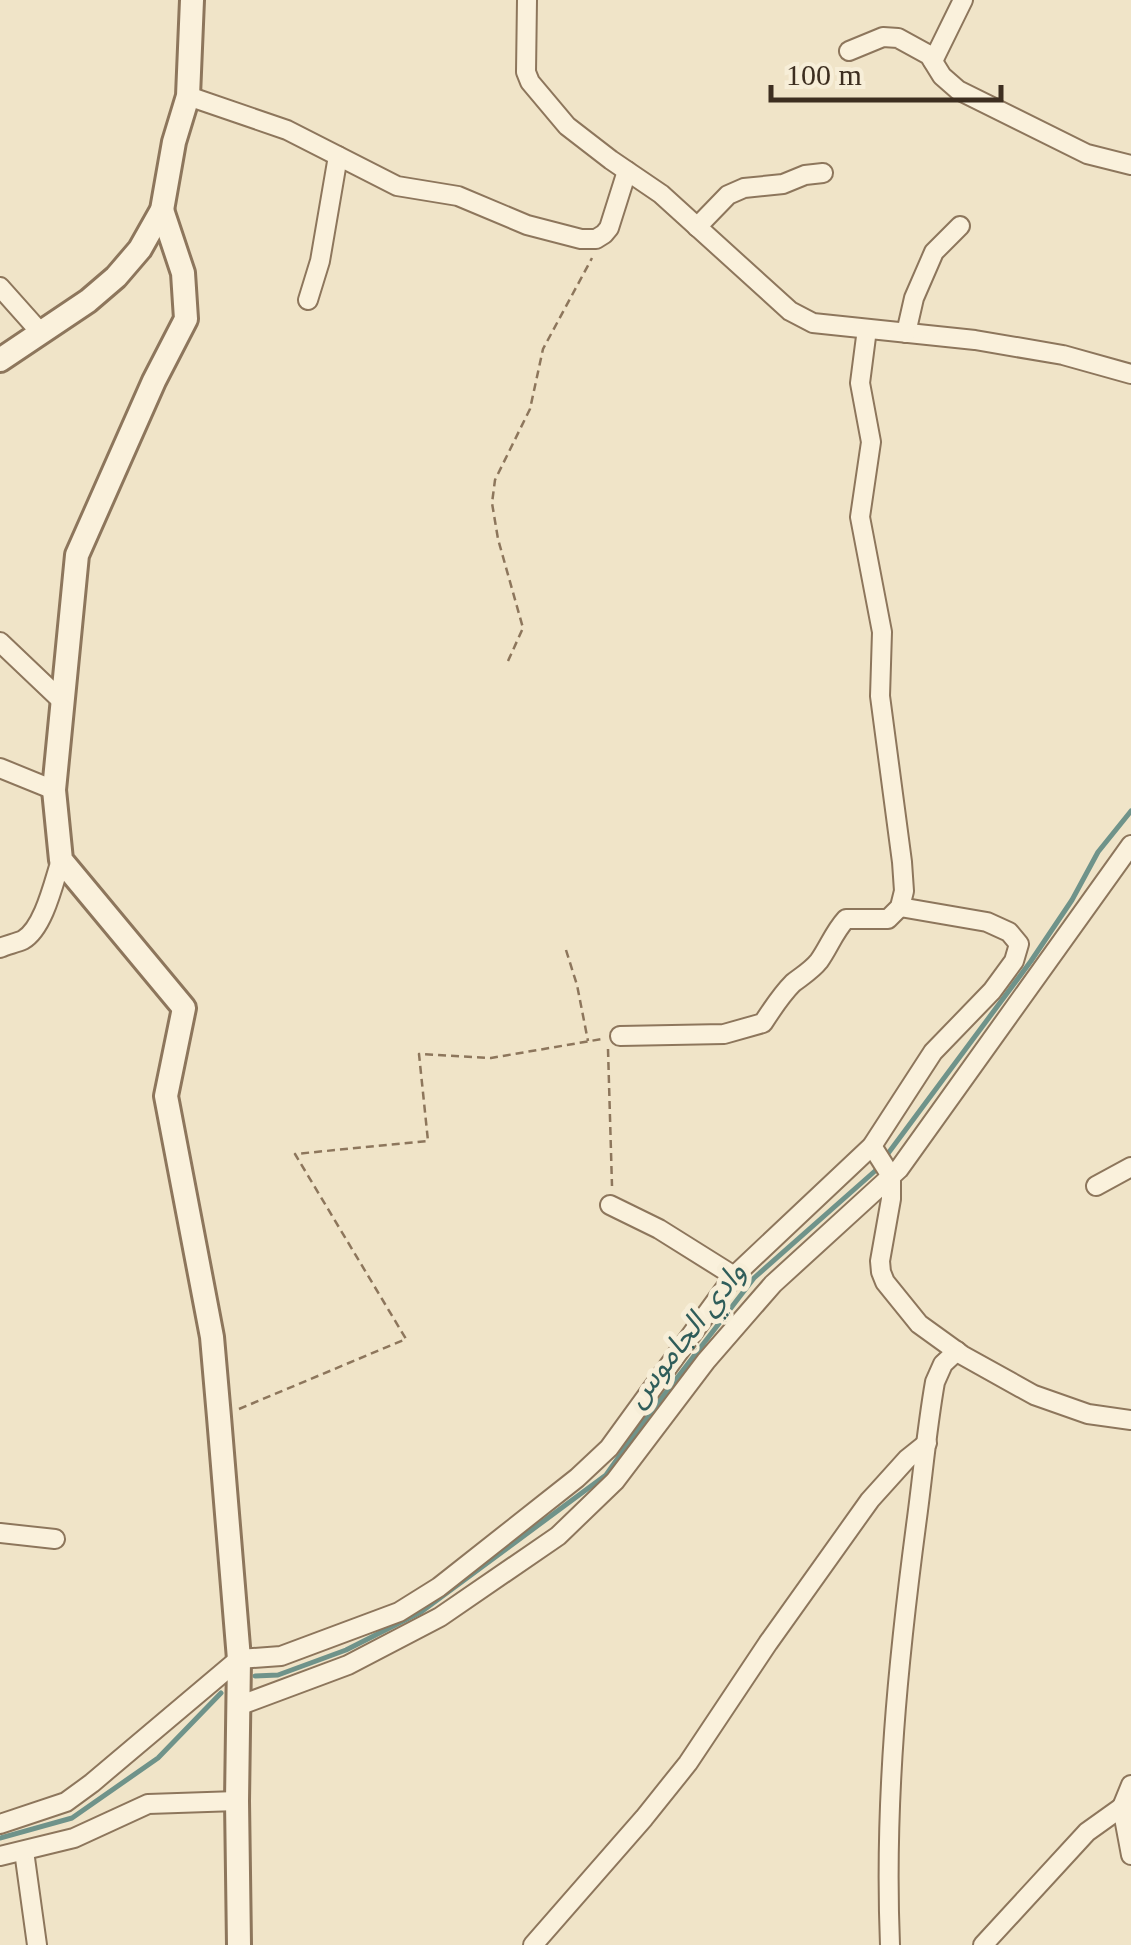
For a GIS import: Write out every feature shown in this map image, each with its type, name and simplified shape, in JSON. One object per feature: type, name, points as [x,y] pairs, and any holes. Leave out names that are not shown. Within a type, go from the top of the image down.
[{"type":"street","points":[[527,0],[526,72],[530,82],[568,126],[661,194],[790,312],[813,323],[975,340],[1063,355],[1131,374]]},
{"type":"street","points":[[934,61],[963,0]]},
{"type":"street","points":[[0,360],[88,302],[116,277],[140,248],[162,210],[174,142],[188,96],[194,1]]},
{"type":"street","points":[[849,52],[892,36],[929,55],[942,76],[958,90],[1072,148],[1131,165]]},
{"type":"street","points":[[188,96],[286,130],[397,186],[458,196],[527,225],[581,239],[596,239],[609,228],[626,170]]},
{"type":"street","points":[[308,300],[320,261],[338,156]]},
{"type":"street","points":[[697,227],[728,196],[744,188],[782,184],[824,173]]},
{"type":"street","points":[[0,948],[33,932],[61,860],[54,790],[77,555],[154,381],[186,319],[182,274],[162,210]]},
{"type":"street","points":[[906,333],[914,298],[934,252],[960,226]]},
{"type":"street","points":[[0,287],[41,333]]},
{"type":"street","points":[[620,1036],[724,1034],[763,1023],[792,984],[815,966],[846,920],[888,919],[900,907],[904,891],[902,862],[880,696],[882,632],[860,516],[871,442],[860,383],[868,330]]},
{"type":"street","points":[[0,642],[62,700]]},
{"type":"street","points":[[0,768],[54,790]]},
{"type":"street","points":[[238,1706],[348,1665],[440,1616],[558,1536],[614,1481],[706,1361],[773,1284],[899,1169],[1131,845]]},
{"type":"street","points":[[61,860],[184,1008],[166,1096],[212,1337],[220,1417],[238,1658],[239,1945]]},
{"type":"street","points":[[0,1824],[66,1802],[238,1658],[282,1656],[399,1612],[439,1587],[609,1448],[734,1276],[872,1146],[933,1052],[992,990],[1014,960],[1018,944],[1010,932],[987,922],[900,907]]},
{"type":"street","points":[[872,1146],[891,1176],[881,1272],[919,1324],[957,1351],[1034,1395],[1088,1414],[1131,1420]]},
{"type":"street","points":[[1096,1186],[1131,1167]]},
{"type":"street","points":[[610,1205],[659,1229],[734,1276]]},
{"type":"street","points":[[890,1945],[891,1756],[902,1639],[935,1382],[943,1364],[957,1351]]},
{"type":"street","points":[[533,1945],[688,1764],[758,1656],[870,1500],[927,1442]]},
{"type":"street","points":[[0,1533],[55,1539]]},
{"type":"street","points":[[982,1945],[1087,1832],[1122,1807],[1131,1785]]},
{"type":"street","points":[[0,1856],[74,1838],[148,1804],[237,1801]]},
{"type":"street","points":[[1122,1807],[1131,1855]]},
{"type":"street","points":[[24,1850],[37,1945]]},
{"type":"path","points":[[508,661],[523,628],[498,539],[492,503],[495,480],[530,409],[544,349],[604,234]]},
{"type":"path","points":[[566,950],[588,1041]]},
{"type":"path","points":[[220,1417],[406,1339],[295,1154],[428,1141],[419,1054],[491,1058],[608,1038],[610,1205]]},
{"type":"waterway","name":"وادي الجاموس","points":[[255,1676],[278,1675],[346,1650],[421,1612],[606,1475],[754,1278],[875,1171],[1031,961],[1098,852],[1131,811]]},
{"type":"waterway","name":"وادي الجاموس","points":[[0,1838],[72,1818],[158,1758],[221,1693]]}]
